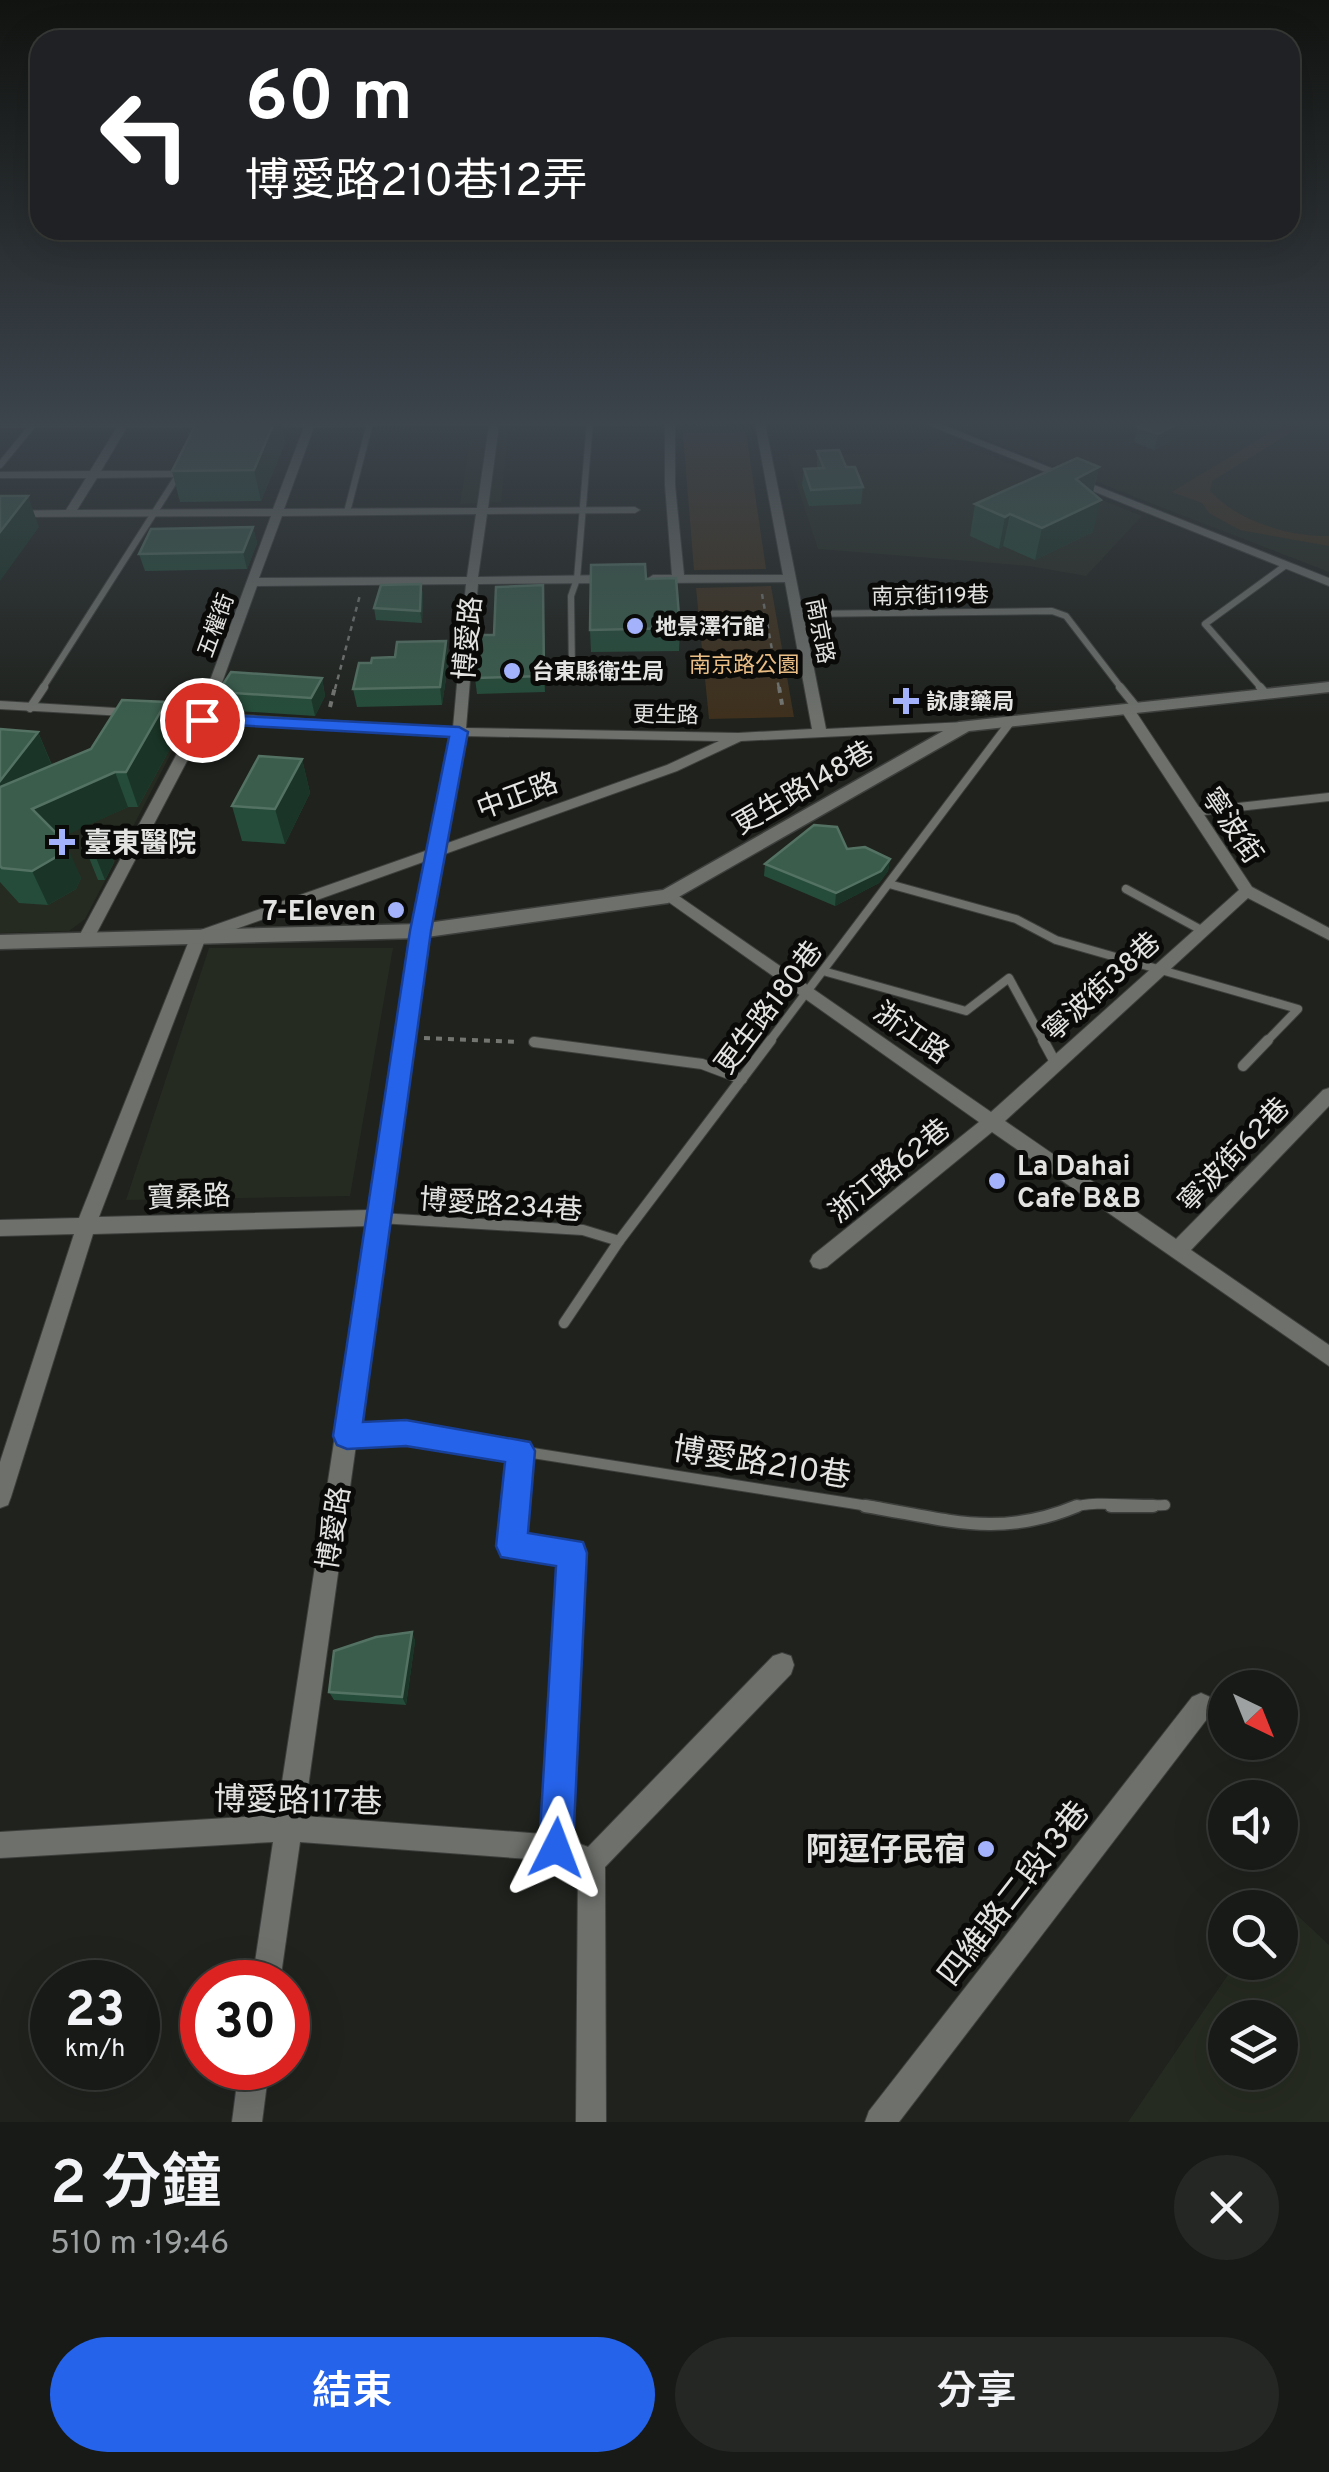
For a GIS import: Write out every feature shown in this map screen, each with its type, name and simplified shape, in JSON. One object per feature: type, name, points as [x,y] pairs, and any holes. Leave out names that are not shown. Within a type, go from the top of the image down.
[{"type":"street","name":"五權街","points":[[85,940],[202,720],[274,519]]},
{"type":"street","name":"博愛路","points":[[269,1960],[420,931],[459,732],[481,519]]},
{"type":"street","points":[[673,519],[678,578]]},
{"type":"street","name":"南京路","points":[[780,519],[820,732]]},
{"type":"street","points":[[1170,519],[1329,582]]},
{"type":"street","points":[[644,579],[790,578]]},
{"type":"street","points":[[252,582],[628,579]]},
{"type":"street","name":"更生路","points":[[0,705],[202,720],[459,732],[738,738],[964,726],[1329,688]]},
{"type":"street","name":"寧波街","points":[[1132,708],[1247,891],[1329,935]]},
{"type":"street","name":"更生路148巷","points":[[668,896],[964,726]]},
{"type":"street","name":"中正路","points":[[198,937],[672,768],[738,738]]},
{"type":"street","name":"寧波街38巷","points":[[992,1122],[1247,891]]},
{"type":"street","points":[[420,931],[668,896]]},
{"type":"street","name":"浙江路","points":[[668,896],[1329,1357]]},
{"type":"street","name":"中正路","points":[[0,942],[420,931]]},
{"type":"street","points":[[0,1496],[86,1226],[149,1073],[198,937]]},
{"type":"street","name":"寧波街62巷","points":[[1177,1251],[1329,1095]]},
{"type":"street","name":"浙江路62巷","points":[[820,1261],[992,1122]]},
{"type":"street","name":"寶桑路","points":[[0,1228],[378,1218]]},
{"type":"street","points":[[556,1848],[572,1553]]},
{"type":"street","points":[[591,2122],[592,1862],[782,1665]]},
{"type":"street","name":"四維路二段13巷","points":[[880,2122],[1201,1706]]},
{"type":"street","name":"博愛路117巷","points":[[0,1845],[288,1828],[556,1848],[592,1862]]},
{"type":"street","points":[[246,2122],[251,2090]]},
{"type":"lane","points":[[30,708],[154,519]]},
{"type":"lane","points":[[572,674],[571,596],[577,579],[584,519]]},
{"type":"lane","points":[[1266,694],[1204,624],[1286,565]]},
{"type":"lane","name":"南京街119巷","points":[[798,614],[1061,614]]},
{"type":"lane","points":[[1061,614],[1132,708]]},
{"type":"lane","name":"更生路180巷","points":[[564,1323],[619,1241],[1011,722]]},
{"type":"lane","points":[[1194,812],[1329,797]]},
{"type":"lane","points":[[889,884],[1016,920],[1056,940],[1298,1009],[1243,1066]]},
{"type":"lane","points":[[1126,889],[1203,931]]},
{"type":"lane","points":[[824,972],[966,1012],[1009,978],[1056,1064]]},
{"type":"lane","points":[[534,1042],[702,1064],[742,1079]]},
{"type":"lane","name":"博愛路234巷","points":[[378,1218],[583,1230],[619,1241]]},
{"type":"lane","name":"博愛路210巷","points":[[347,1436],[406,1433],[992,1526],[1036,1523],[1086,1502],[1124,1508],[1165,1506]]},
{"type":"lane","points":[[520,1451],[511,1546],[572,1553]]},
{"type":"path","points":[[325,726],[364,581]]},
{"type":"path","points":[[761,590],[782,710]]},
{"type":"path","points":[[405,1038],[534,1042]]},
{"type":"shaded area","points":[[808,519],[1139,519],[1086,576],[1029,566],[818,549]]},
{"type":"shaded area","points":[[1192,519],[1329,519],[1329,572]]},
{"type":"shaded area","name":"臺東醫院","points":[[172,731],[179,738],[85,919],[69,931],[0,933],[0,760],[108,765]]},
{"type":"shaded area","points":[[209,948],[393,948],[350,1196],[126,1200]]},
{"type":"shaded area","points":[[1298,1916],[1329,1945],[1329,2122],[1128,2122],[1208,2004],[1208,2090],[1298,2090],[1298,2000],[1211,2000],[1224,1980],[1298,1980]]},
{"type":"green space","points":[[690,519],[759,519],[766,569],[694,570]]},
{"type":"green space","points":[[1220,519],[1249,519],[1297,534],[1329,536],[1329,546],[1240,530]]},
{"type":"green space","name":"南京路公園","points":[[771,586],[794,717],[709,719],[696,588]]},
{"type":"building","points":[[0,519],[10,519],[0,532]]},
{"type":"building","points":[[1021,519],[1061,519],[1042,528]]},
{"type":"building","points":[[253,527],[243,552],[139,554],[151,529]]},
{"type":"building","name":"地景澤行館","points":[[645,564],[646,579],[676,578],[680,628],[590,630],[591,565]]},
{"type":"building","points":[[421,584],[420,611],[374,608],[381,585]]},
{"type":"building","points":[[543,585],[544,676],[475,678],[478,635],[494,635],[496,587]]},
{"type":"building","points":[[446,641],[440,687],[353,689],[359,663],[395,657],[397,642]]},
{"type":"building","points":[[231,672],[322,678],[311,698],[218,692]]},
{"type":"building","points":[[122,700],[166,702],[126,772],[115,772],[32,809],[66,843],[61,854],[32,871],[2,868],[0,787],[91,749]]},
{"type":"building","points":[[0,729],[38,732],[0,781]]},
{"type":"building","points":[[259,756],[302,759],[275,809],[232,806]]},
{"type":"building","points":[[814,825],[837,827],[847,849],[865,847],[890,859],[881,871],[836,893],[765,864]]},
{"type":"building","points":[[93,827],[101,828],[91,845],[84,845]]},
{"type":"building","points":[[412,1632],[402,1697],[329,1692],[334,1651],[376,1637]]},
{"type":"place","name":"地景澤行館","points":[[635,626]]},
{"type":"place","name":"台東縣衛生局","points":[[512,671]]},
{"type":"place","name":"詠康藥局","points":[[906,701]]},
{"type":"place","name":"臺東醫院","points":[[62,842]]},
{"type":"place","name":"7-Eleven","points":[[396,910]]},
{"type":"place","name":"La Dahai Cafe B&B","points":[[997,1181]]},
{"type":"place","name":"阿逗仔民宿","points":[[986,1849]]},
{"type":"route","points":[[202,720],[459,732],[420,931],[347,1436],[406,1433],[520,1451],[511,1546],[572,1553],[556,1848]]}]
